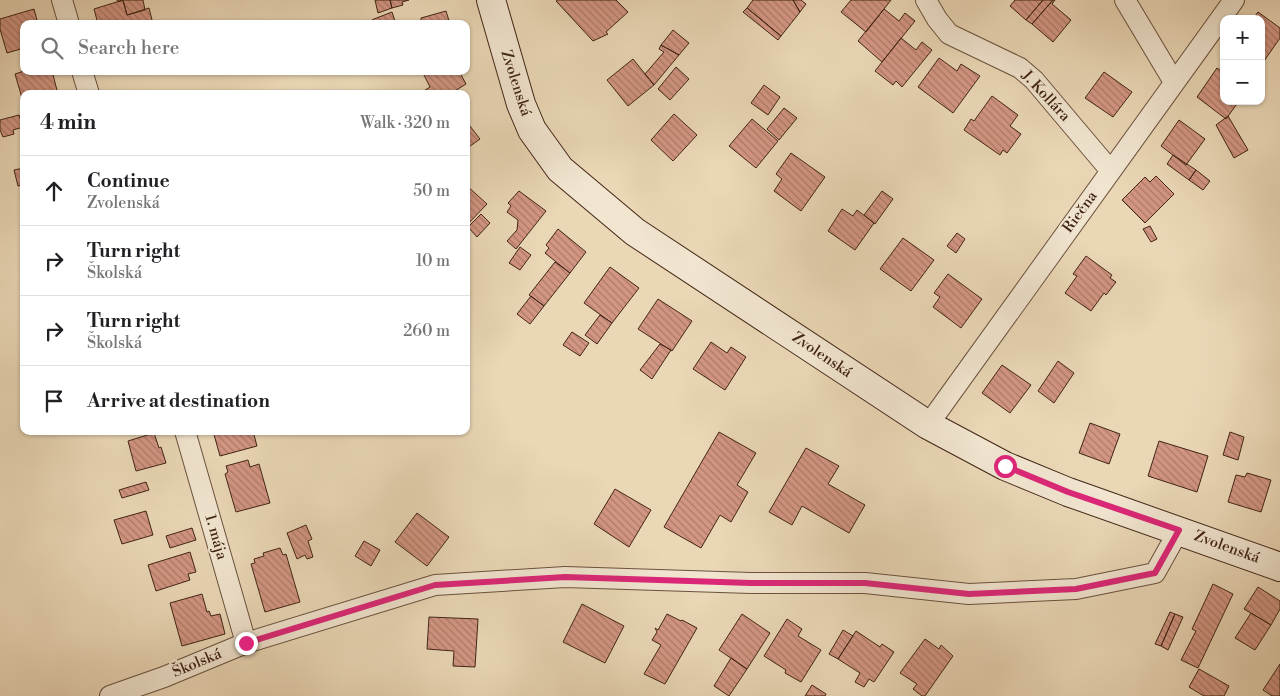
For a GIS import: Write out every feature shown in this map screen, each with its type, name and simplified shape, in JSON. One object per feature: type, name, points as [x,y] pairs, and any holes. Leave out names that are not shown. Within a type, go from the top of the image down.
[{"type":"street","points":[[62,0],[68,20]]},
{"type":"street","name":"Zvolenská","points":[[491,0],[521,104],[532,130],[560,169],[635,232],[928,425],[1005,466],[1068,492],[1279,564]]},
{"type":"street","name":"J. Kollára","points":[[926,0],[937,20],[949,34],[1020,68],[1034,80],[1110,170]]},
{"type":"street","points":[[1125,0],[1174,82]]},
{"type":"street","name":"Riečna","points":[[928,425],[1234,0]]},
{"type":"street","points":[[83,75],[88,90]]},
{"type":"street","name":"1. mája","points":[[186,435],[246,643]]},
{"type":"street","name":"Školská","points":[[110,696],[164,677],[246,643],[435,585],[565,577],[751,583],[865,583],[969,594],[1076,589],[1155,573],[1179,530]]},
{"type":"building","points":[[123,0],[143,0],[145,10],[127,15]]},
{"type":"building","points":[[123,0],[127,15],[149,8],[152,20],[97,20],[94,9]]},
{"type":"building","points":[[375,0],[390,0],[392,8],[378,13]]},
{"type":"building","points":[[390,0],[409,0],[402,2],[403,5],[392,8]]},
{"type":"building","points":[[616,0],[628,12],[606,32],[608,34],[593,41],[556,1]]},
{"type":"building","points":[[753,0],[793,0],[800,12],[781,36],[747,8]]},
{"type":"building","points":[[793,0],[801,0],[806,4],[800,12]]},
{"type":"building","points":[[851,0],[891,0],[866,32],[841,12]]},
{"type":"building","points":[[1015,0],[1043,0],[1026,20],[1010,6]]},
{"type":"building","points":[[1043,0],[1053,0],[1032,24],[1026,20]]},
{"type":"building","points":[[1055,0],[1052,4],[1071,20],[1053,42],[1032,24]]},
{"type":"building","points":[[747,8],[781,36],[778,40],[743,12]]},
{"type":"building","points":[[34,9],[37,20],[20,20],[20,49],[7,53],[0,29],[0,19]]},
{"type":"building","points":[[884,9],[899,21],[905,13],[915,21],[882,62],[858,41]]},
{"type":"building","points":[[446,11],[449,20],[421,20],[421,18]]},
{"type":"building","points":[[392,12],[395,20],[372,20]]},
{"type":"building","points":[[1265,17],[1280,28],[1280,38],[1265,60]]},
{"type":"building","points":[[673,30],[689,43],[679,55],[661,45]]},
{"type":"building","points":[[901,38],[916,50],[922,42],[932,50],[902,87],[896,81],[893,85],[875,71]]},
{"type":"building","points":[[661,45],[679,55],[654,85],[645,74],[664,52],[659,49]]},
{"type":"building","points":[[939,58],[957,71],[961,64],[980,76],[953,113],[918,87]]},
{"type":"building","points":[[633,59],[654,85],[628,106],[607,80]]},
{"type":"building","points":[[676,67],[689,79],[670,100],[658,89]]},
{"type":"building","points":[[1217,68],[1220,70],[1220,105],[1236,105],[1226,119],[1197,97]]},
{"type":"building","points":[[20,72],[20,75],[53,75],[57,90],[20,91],[15,74]]},
{"type":"building","points":[[1104,72],[1132,92],[1113,117],[1085,98]]},
{"type":"building","points":[[424,75],[461,75],[466,84],[456,90],[425,90],[430,87]]},
{"type":"building","points":[[764,85],[780,97],[768,115],[751,103]]},
{"type":"building","points":[[992,96],[1018,115],[1010,126],[1021,134],[1007,153],[1003,150],[1000,155],[964,130],[971,119],[974,121]]},
{"type":"building","points":[[784,108],[797,118],[779,140],[767,129]]},
{"type":"building","points":[[674,114],[697,135],[673,161],[651,140]]},
{"type":"building","points":[[19,115],[20,128],[13,130],[14,134],[3,137],[0,130],[0,120]]},
{"type":"building","points":[[1228,116],[1248,150],[1234,158],[1216,125]]},
{"type":"building","points":[[752,119],[778,141],[756,168],[729,146]]},
{"type":"building","points":[[1179,120],[1205,139],[1186,165],[1161,146]]},
{"type":"building","points":[[470,126],[480,139],[470,146]]},
{"type":"building","points":[[791,153],[825,177],[801,211],[774,191],[782,179],[776,174]]},
{"type":"building","points":[[1173,155],[1196,170],[1189,180],[1167,164]]},
{"type":"building","points":[[20,169],[20,186],[18,186],[14,170]]},
{"type":"building","points":[[1196,170],[1210,181],[1203,190],[1189,180]]},
{"type":"building","points":[[1156,176],[1174,194],[1145,223],[1122,200],[1145,177],[1150,182]]},
{"type":"building","points":[[470,189],[487,204],[470,222]]},
{"type":"building","points":[[519,191],[546,211],[516,249],[507,241],[517,230],[518,220],[507,212],[511,206],[508,203]]},
{"type":"building","points":[[882,191],[893,199],[875,224],[864,215]]},
{"type":"building","points":[[842,209],[853,216],[857,210],[874,223],[855,250],[828,231]]},
{"type":"building","points":[[481,214],[490,223],[477,237],[470,229],[470,225]]},
{"type":"building","points":[[1150,226],[1157,239],[1151,242],[1143,229]]},
{"type":"building","points":[[558,229],[586,252],[570,273],[545,253],[549,248],[546,245]]},
{"type":"building","points":[[957,233],[965,239],[956,253],[947,246]]},
{"type":"building","points":[[903,238],[934,260],[911,291],[880,269]]},
{"type":"building","points":[[520,247],[531,255],[520,270],[509,263]]},
{"type":"building","points":[[1086,256],[1112,275],[1110,278],[1116,282],[1106,295],[1104,293],[1091,311],[1065,293],[1077,276],[1073,274]]},
{"type":"building","points":[[555,262],[570,273],[544,306],[529,295]]},
{"type":"building","points":[[610,267],[639,288],[612,323],[584,303]]},
{"type":"building","points":[[948,274],[982,299],[961,328],[933,307],[940,297],[934,293]]},
{"type":"building","points":[[531,296],[544,306],[530,324],[517,314]]},
{"type":"building","points":[[658,299],[692,321],[672,351],[638,329]]},
{"type":"building","points":[[600,315],[612,323],[597,344],[585,335]]},
{"type":"building","points":[[572,332],[589,343],[580,356],[563,345]]},
{"type":"building","points":[[711,342],[727,353],[731,347],[746,357],[725,390],[693,369]]},
{"type":"building","points":[[660,344],[671,350],[652,379],[640,370]]},
{"type":"building","points":[[1058,361],[1074,373],[1054,403],[1038,391]]},
{"type":"building","points":[[1002,365],[1031,385],[1010,413],[982,393]]},
{"type":"building","points":[[1090,423],[1120,434],[1109,464],[1079,453]]},
{"type":"building","points":[[719,432],[756,453],[737,485],[748,492],[731,522],[720,515],[701,548],[664,527]]},
{"type":"building","points":[[1230,432],[1244,437],[1238,460],[1223,455]]},
{"type":"building","points":[[148,435],[155,435],[166,463],[136,471],[128,441]]},
{"type":"building","points":[[214,435],[254,435],[257,446],[220,456]]},
{"type":"building","points":[[1159,441],[1208,456],[1197,492],[1148,476]]},
{"type":"building","points":[[806,448],[839,466],[828,484],[865,505],[849,533],[802,506],[792,525],[769,512]]},
{"type":"building","points":[[248,460],[250,467],[259,464],[270,503],[236,512],[225,474],[228,472],[226,466]]},
{"type":"building","points":[[1247,473],[1271,480],[1261,512],[1228,502],[1236,475],[1245,477]]},
{"type":"building","points":[[146,482],[149,490],[122,498],[119,490]]},
{"type":"building","points":[[615,489],[651,510],[629,547],[594,524]]},
{"type":"building","points":[[146,511],[153,535],[122,544],[114,520]]},
{"type":"building","points":[[417,513],[449,537],[427,566],[395,542]]},
{"type":"building","points":[[306,525],[312,539],[308,541],[313,557],[307,559],[305,555],[297,559],[287,533]]},
{"type":"building","points":[[192,528],[196,540],[170,548],[166,536]]},
{"type":"building","points":[[364,541],[380,550],[371,566],[355,556]]},
{"type":"building","points":[[280,548],[283,555],[286,554],[300,602],[265,612],[251,564],[255,563],[254,559],[264,556],[263,553]]},
{"type":"building","points":[[190,552],[196,572],[188,574],[190,580],[156,591],[148,565]]},
{"type":"building","points":[[1213,584],[1233,594],[1198,668],[1181,660],[1196,631],[1192,629]]},
{"type":"building","points":[[1258,587],[1280,601],[1280,609],[1271,625],[1244,609]]},
{"type":"building","points":[[202,594],[207,612],[209,611],[211,616],[220,614],[225,634],[182,646],[170,603]]},
{"type":"building","points":[[582,604],[624,626],[605,663],[563,642]]},
{"type":"building","points":[[1170,612],[1175,614],[1161,646],[1155,644]]},
{"type":"building","points":[[1251,613],[1271,625],[1255,650],[1235,638]]},
{"type":"building","points":[[667,614],[697,628],[665,684],[644,674],[661,645],[652,640],[657,632],[655,628],[658,630]]},
{"type":"building","points":[[742,614],[770,633],[747,669],[719,650]]},
{"type":"building","points":[[1175,614],[1183,617],[1168,650],[1161,646]]},
{"type":"building","points":[[429,617],[478,619],[475,667],[453,666],[454,651],[427,649]]},
{"type":"building","points":[[787,619],[802,629],[798,636],[821,650],[801,682],[785,673],[786,670],[764,656]]},
{"type":"building","points":[[843,630],[853,636],[838,659],[829,654]]},
{"type":"building","points":[[856,631],[880,647],[882,644],[894,652],[874,682],[869,679],[864,687],[855,682],[860,673],[838,659]]},
{"type":"building","points":[[925,639],[939,649],[941,645],[953,656],[925,696],[922,696],[913,689],[917,684],[900,673]]},
{"type":"building","points":[[731,658],[747,669],[729,696],[714,686]]},
{"type":"building","points":[[1280,664],[1280,696],[1272,696],[1263,690]]},
{"type":"building","points":[[1199,669],[1229,686],[1224,696],[1204,696],[1189,687]]},
{"type":"building","points":[[812,685],[826,694],[825,696],[805,696]]},
{"type":"route","points":[[246,643],[435,585],[565,577],[751,583],[865,583],[969,594],[1076,589],[1155,573],[1179,530],[1068,492],[1005,466]]}]
